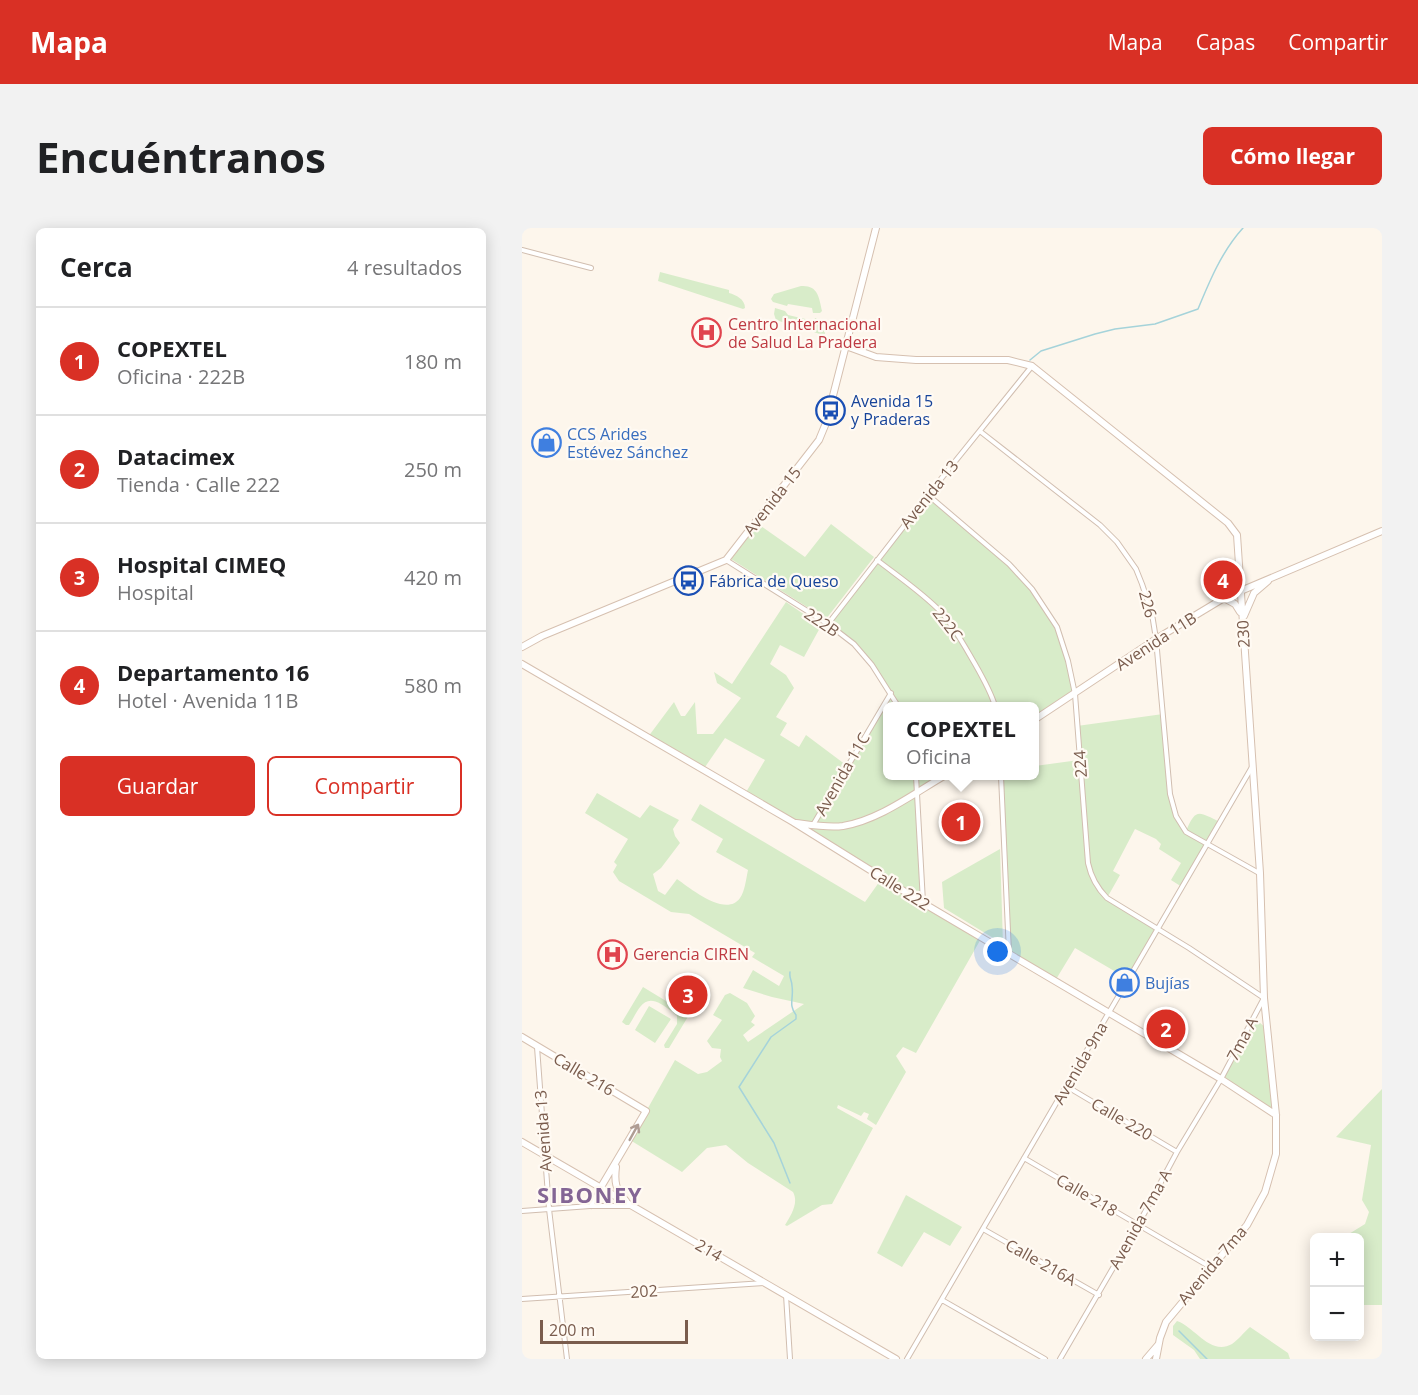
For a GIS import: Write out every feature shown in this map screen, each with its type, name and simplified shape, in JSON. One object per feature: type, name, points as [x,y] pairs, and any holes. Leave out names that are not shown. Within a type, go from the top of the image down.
[{"type":"street","name":"Avenida 15","points":[[522,647],[542,636],[726,560],[819,440],[826,423],[877,230]]},
{"type":"street","points":[[522,249],[591,268]]},
{"type":"street","name":"230","points":[[846,346],[876,357],[1008,360],[1032,366],[1232,526],[1238,541],[1260,873],[1264,998],[1276,1115]]},
{"type":"street","name":"Avenida 13","points":[[828,624],[1032,366]]},
{"type":"street","name":"226","points":[[981,432],[1100,525],[1136,569],[1152,614],[1170,794],[1180,824],[1186,832],[1260,873]]},
{"type":"street","name":"224","points":[[928,495],[1009,564],[1032,588],[1057,627],[1068,661],[1075,694],[1090,873],[1100,891],[1107,898],[1238,979],[1264,998]]},
{"type":"street","name":"Avenida 11B","points":[[1039,717],[1156,639],[1224,598],[1382,531]]},
{"type":"street","name":"222B","points":[[726,560],[828,624],[864,655],[896,702]]},
{"type":"street","name":"222C","points":[[877,560],[928,599],[944,615],[977,667],[994,702]]},
{"type":"street","points":[[1243,632],[1244,616],[1249,600],[1258,589],[1276,575]]},
{"type":"street","points":[[1224,598],[1235,604],[1242,618]]},
{"type":"street","name":"Calle 222","points":[[522,664],[793,822],[923,903],[1221,1079],[1276,1115]]},
{"type":"street","name":"Avenida 11C","points":[[885,702],[891,693]]},
{"type":"street","name":"Avenida 11C","points":[[813,825],[857,746],[883,705]]},
{"type":"street","name":"Avenida 9na","points":[[907,1359],[1252,766]]},
{"type":"street","points":[[916,780],[923,903]]},
{"type":"street","points":[[793,822],[843,826],[861,821],[937,780]]},
{"type":"street","points":[[1001,780],[1008,953]]},
{"type":"street","name":"7ma A","points":[[1221,1079],[1264,998]]},
{"type":"street","name":"Calle 216","points":[[522,1037],[646,1112],[616,1163]]},
{"type":"street","name":"Avenida 13","points":[[537,1046],[549,1209],[567,1359]]},
{"type":"street","name":"Avenida 7ma A","points":[[1060,1359],[1099,1295],[1221,1079]]},
{"type":"street","name":"Calle 220","points":[[1066,1086],[1178,1152]]},
{"type":"street","name":"Avenida 7ma","points":[[1156,1359],[1166,1322],[1247,1226],[1265,1192],[1276,1154],[1276,1115]]},
{"type":"street","name":"214","points":[[522,1142],[896,1359]]},
{"type":"street","name":"Calle 218","points":[[1024,1158],[1212,1268]]},
{"type":"street","points":[[590,1206],[616,1163]]},
{"type":"street","points":[[616,1163],[614,1179],[616,1188],[631,1206]]},
{"type":"street","points":[[522,1211],[590,1206],[631,1206]]},
{"type":"street","name":"Calle 216A","points":[[983,1229],[1099,1295]]},
{"type":"street","name":"202","points":[[522,1299],[765,1283]]},
{"type":"street","points":[[786,1295],[790,1359]]},
{"type":"street","points":[[942,1300],[1045,1359]]},
{"type":"street","name":"Avenida 7ma","points":[[1146,1359],[1158,1345]]},
{"type":"green space","points":[[660,272],[729,290],[729,293],[742,300],[745,308],[658,281]]},
{"type":"green space","points":[[807,286],[817,293],[822,311],[820,313],[813,313],[812,308],[788,304],[787,306],[773,302],[771,299],[774,294]]},
{"type":"green space","points":[[775,308],[785,311],[788,315],[814,321],[815,318],[823,322],[825,334],[776,320]]},
{"type":"green space","points":[[928,495],[999,555],[1030,588],[1056,627],[1063,643],[1075,694],[1039,717],[1039,702],[884,702],[890,692],[864,655],[828,624]]},
{"type":"green space","points":[[758,524],[805,557],[831,524],[874,557],[826,619],[731,559]]},
{"type":"green space","points":[[786,602],[821,626],[804,657],[780,645],[770,664],[786,675],[794,688],[776,717],[787,723],[780,735],[799,747],[806,735],[846,765],[883,704],[883,780],[937,780],[917,792],[923,903],[982,937],[916,1053],[903,1047],[896,1056],[906,1072],[876,1125],[867,1119],[869,1114],[864,1112],[861,1116],[838,1105],[837,1108],[873,1128],[832,1204],[822,1205],[787,1226],[785,1225],[795,1205],[793,1192],[748,1163],[726,1145],[707,1148],[682,1172],[630,1140],[675,1060],[698,1074],[707,1072],[722,1061],[721,1049],[712,1048],[707,1041],[722,1020],[713,1015],[725,995],[730,993],[747,1003],[755,1016],[751,1022],[755,1025],[743,1035],[748,1042],[804,1004],[743,988],[753,970],[779,986],[784,976],[752,957],[755,953],[689,914],[671,912],[619,881],[613,872],[617,865],[614,862],[628,839],[585,813],[597,793],[640,818],[650,805],[679,820],[673,829],[680,843],[661,868],[653,874],[658,891],[665,895],[677,879],[708,899],[726,905],[734,903],[743,892],[748,870],[716,852],[723,839],[691,820],[700,804],[865,902],[882,878],[745,794],[765,760],[725,738],[703,770],[648,737],[674,702],[681,716],[685,716],[695,702],[697,734],[713,734],[741,698],[717,683],[714,672],[732,684]]},
{"type":"green space","points":[[1163,714],[1170,794],[1176,816],[1186,831],[1193,818],[1199,814],[1220,822],[1182,887],[1171,880],[1181,863],[1159,849],[1161,844],[1156,839],[1135,829],[1113,871],[1120,875],[1107,898],[1158,929],[1128,979],[1075,948],[1055,981],[1009,953],[1001,780],[1039,780],[1039,765],[1079,760],[1077,726]]},
{"type":"green space","points":[[1000,849],[1003,944],[944,908],[942,882]]},
{"type":"green space","points":[[643,987],[689,1015],[669,1048],[665,1048],[664,1045],[677,1024],[677,1016],[661,1004],[655,1001],[645,1002],[629,1025],[622,1022]]},
{"type":"green space","points":[[649,1006],[671,1019],[655,1043],[635,1030]]},
{"type":"green space","points":[[1259,1022],[1267,1029],[1276,1115],[1221,1079],[1247,1027]]},
{"type":"green space","points":[[1382,1089],[1382,1305],[1364,1305],[1364,1233],[1350,1233],[1365,1224],[1369,1212],[1362,1200],[1371,1145],[1336,1137]]},
{"type":"green space","points":[[906,1195],[962,1227],[950,1246],[924,1232],[902,1267],[877,1253]]},
{"type":"green space","points":[[1177,1321],[1210,1344],[1224,1347],[1232,1344],[1250,1327],[1288,1353],[1290,1359],[1200,1359],[1194,1350],[1173,1335],[1173,1326]]},
{"type":"waterway","points":[[1030,360],[1041,351],[1095,334],[1155,324],[1198,309],[1223,256],[1243,228]]},
{"type":"waterway","points":[[790,972],[792,1005],[796,1019],[771,1037],[739,1087],[774,1143],[790,1183]]},
{"type":"waterway","points":[[1179,1331],[1207,1359]]},
{"type":"place","name":"Centro Internacional de Salud La Pradera","points":[[707,333]]},
{"type":"place","name":"Avenida 15 y Praderas","points":[[830,410]]},
{"type":"place","name":"CCS Arides Estévez Sánchez","points":[[546,443]]},
{"type":"place","name":"Departamento 16","points":[[1223,580]]},
{"type":"place","name":"Fábrica de Queso","points":[[688,581]]},
{"type":"place","name":"COPEXTEL","points":[[961,822]]},
{"type":"place","name":"Gerencia CIREN","points":[[612,954]]},
{"type":"place","name":"Bujías","points":[[1124,983]]},
{"type":"place","name":"Hospital CIMEQ","points":[[688,995]]},
{"type":"place","name":"Datacimex","points":[[1166,1029]]},
{"type":"district","name":"SIBONEY","points":[[590,1195]]}]
